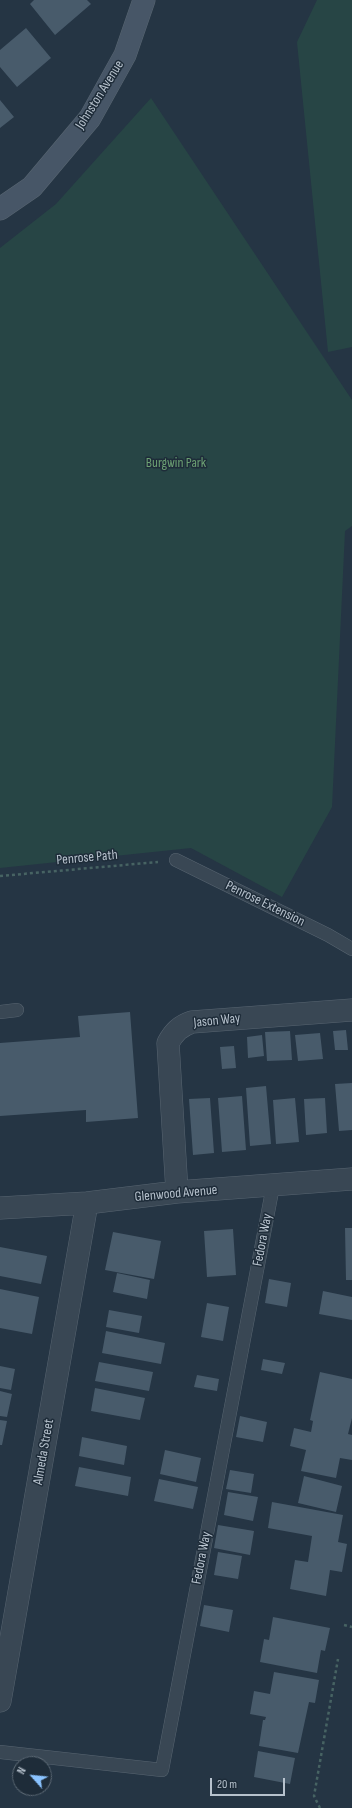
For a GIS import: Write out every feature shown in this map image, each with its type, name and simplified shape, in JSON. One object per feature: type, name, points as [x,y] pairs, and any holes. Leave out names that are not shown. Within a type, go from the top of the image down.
[{"type":"street","name":"Johnston Avenue","points":[[0,209],[32,187],[90,118],[125,55],[144,0]]},
{"type":"street","name":"Jason Way","points":[[177,1192],[168,1043],[177,1030],[183,1025],[192,1022],[352,1010]]},
{"type":"street","name":"Glenwood Avenue","points":[[0,1208],[87,1203],[177,1192],[352,1179]]},
{"type":"street","name":"Almeda Street","points":[[0,1701],[87,1203]]},
{"type":"lane","name":"Penrose Extension","points":[[176,860],[328,935],[352,949]]},
{"type":"lane","points":[[0,1012],[17,1010]]},
{"type":"lane","name":"Fedora Way","points":[[0,1752],[162,1770],[273,1186]]},
{"type":"path","name":"Penrose Path","points":[[0,876],[176,860]]},
{"type":"path","points":[[344,1625],[352,1627]]},
{"type":"path","points":[[320,1808],[314,1796],[338,1659]]},
{"type":"green space","points":[[317,0],[352,0],[352,347],[328,352],[297,42]]},
{"type":"green space","name":"Burgwin Park","points":[[151,98],[352,400],[352,526],[345,531],[332,807],[282,897],[191,848],[0,868],[0,248],[56,204]]},
{"type":"building","points":[[34,0],[87,0],[91,4],[55,35],[30,4]]},
{"type":"building","points":[[26,28],[51,58],[17,87],[0,67],[0,50]]},
{"type":"building","points":[[0,100],[14,117],[0,128]]},
{"type":"building","points":[[130,1012],[138,1118],[86,1122],[86,1110],[0,1116],[0,1043],[80,1037],[78,1016]]},
{"type":"building","points":[[346,1030],[348,1050],[335,1050],[333,1031]]},
{"type":"building","points":[[290,1031],[292,1060],[267,1061],[265,1032]]},
{"type":"building","points":[[320,1033],[323,1059],[298,1061],[295,1035]]},
{"type":"building","points":[[262,1035],[264,1056],[248,1058],[247,1037]]},
{"type":"building","points":[[234,1046],[236,1068],[222,1069],[220,1047]]},
{"type":"building","points":[[352,1083],[352,1130],[339,1131],[335,1084]]},
{"type":"building","points":[[266,1086],[271,1144],[250,1146],[246,1088]]},
{"type":"building","points":[[242,1096],[246,1150],[222,1152],[218,1098]]},
{"type":"building","points":[[210,1098],[214,1153],[193,1155],[189,1099]]},
{"type":"building","points":[[295,1098],[299,1142],[276,1144],[273,1100]]},
{"type":"building","points":[[325,1098],[327,1133],[306,1135],[304,1099]]},
{"type":"building","points":[[345,1228],[352,1228],[352,1280],[346,1280]]},
{"type":"building","points":[[233,1229],[236,1275],[207,1277],[204,1231]]},
{"type":"building","points":[[113,1232],[161,1241],[154,1279],[105,1270]]},
{"type":"building","points":[[0,1247],[47,1256],[41,1284],[0,1276]]},
{"type":"building","points":[[117,1273],[150,1280],[147,1299],[113,1292]]},
{"type":"building","points":[[269,1279],[291,1283],[287,1307],[265,1303]]},
{"type":"building","points":[[0,1289],[39,1297],[32,1334],[0,1328]]},
{"type":"building","points":[[323,1291],[352,1297],[352,1320],[319,1314]]},
{"type":"building","points":[[207,1303],[229,1307],[223,1341],[201,1337]]},
{"type":"building","points":[[109,1310],[142,1316],[139,1333],[106,1327]]},
{"type":"building","points":[[106,1331],[165,1343],[161,1364],[102,1353]]},
{"type":"building","points":[[263,1359],[285,1363],[282,1374],[261,1370]]},
{"type":"building","points":[[99,1362],[153,1372],[149,1391],[95,1381]]},
{"type":"building","points":[[0,1366],[15,1369],[11,1390],[0,1388]]},
{"type":"building","points":[[320,1372],[352,1379],[352,1418],[348,1434],[352,1435],[352,1460],[340,1458],[336,1478],[301,1471],[306,1450],[290,1446],[294,1428],[311,1432],[313,1421],[310,1420]]},
{"type":"building","points":[[197,1375],[219,1379],[217,1391],[194,1387]]},
{"type":"building","points":[[95,1388],[145,1398],[140,1420],[91,1411]]},
{"type":"building","points":[[0,1391],[12,1394],[7,1417],[0,1416]]},
{"type":"building","points":[[240,1416],[267,1422],[263,1442],[236,1437]]},
{"type":"building","points":[[0,1420],[7,1421],[2,1445],[0,1445]]},
{"type":"building","points":[[82,1437],[127,1446],[124,1465],[79,1456]]},
{"type":"building","points":[[165,1450],[201,1458],[196,1482],[160,1474]]},
{"type":"building","points":[[79,1467],[131,1477],[128,1496],[75,1486]]},
{"type":"building","points":[[230,1470],[254,1474],[251,1493],[226,1489]]},
{"type":"building","points":[[304,1476],[342,1486],[336,1512],[298,1503]]},
{"type":"building","points":[[159,1479],[198,1487],[193,1509],[154,1501]]},
{"type":"building","points":[[228,1492],[258,1497],[253,1521],[224,1515]]},
{"type":"building","points":[[272,1502],[343,1515],[338,1542],[347,1544],[342,1572],[330,1570],[326,1596],[290,1589],[295,1560],[308,1562],[312,1536],[268,1528]]},
{"type":"building","points":[[218,1525],[254,1531],[250,1555],[214,1548]]},
{"type":"building","points":[[218,1552],[242,1556],[238,1579],[214,1575]]},
{"type":"building","points":[[204,1605],[233,1610],[229,1632],[200,1626]]},
{"type":"building","points":[[273,1617],[330,1628],[325,1651],[321,1650],[317,1673],[260,1662],[264,1639],[269,1640]]},
{"type":"building","points":[[274,1672],[319,1680],[315,1703],[309,1702],[298,1753],[259,1746],[263,1720],[265,1720],[266,1717],[250,1714],[254,1691],[270,1694]]},
{"type":"building","points":[[258,1751],[295,1758],[290,1784],[254,1777]]}]
